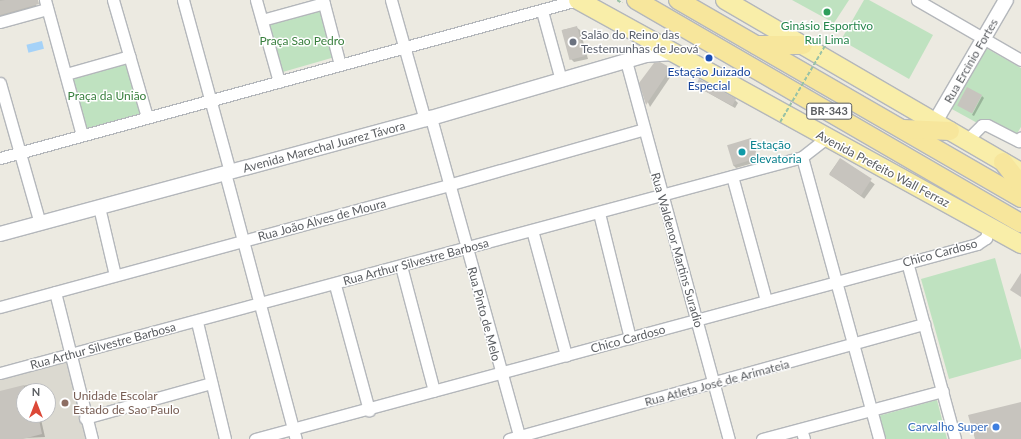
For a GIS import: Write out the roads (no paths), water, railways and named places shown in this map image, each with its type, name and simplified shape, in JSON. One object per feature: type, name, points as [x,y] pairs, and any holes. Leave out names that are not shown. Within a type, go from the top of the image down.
[{"type":"highway","name":"Avenida Prefeito Wall Ferraz","points":[[636,0],[1021,223]]},
{"type":"highway","name":"BR-343","points":[[678,0],[1021,198]]},
{"type":"highway","points":[[756,45],[803,45]]},
{"type":"highway","points":[[901,129],[943,126]]},
{"type":"highway","points":[[1003,162],[1021,185]]},
{"type":"main road","name":"Avenida Prefeito Wall Ferraz","points":[[578,0],[650,48],[673,52],[826,138],[989,225],[1021,244]]},
{"type":"main road","points":[[725,0],[967,140],[1021,173]]},
{"type":"street","points":[[113,0],[147,117]]},
{"type":"street","points":[[183,0],[210,102],[242,241],[295,434]]},
{"type":"street","points":[[256,0],[279,82]]},
{"type":"street","name":"Rua Pinto de Melo","points":[[391,0],[404,49],[428,119],[448,185],[516,438]]},
{"type":"street","points":[[0,158],[147,117],[210,102],[340,65],[404,49],[578,0]]},
{"type":"street","points":[[917,0],[1021,60]]},
{"type":"street","name":"Rua Ercínio Fortes","points":[[943,126],[984,38],[1006,0]]},
{"type":"street","points":[[262,20],[324,2],[340,65]]},
{"type":"street","points":[[0,22],[46,4],[82,135]]},
{"type":"street","points":[[542,11],[561,80]]},
{"type":"street","name":"Avenida Marechal Juarez Távora","points":[[0,234],[428,119],[626,61],[650,48]]},
{"type":"street","points":[[66,74],[130,56]]},
{"type":"street","name":"Rua Waldenor Martins Suradio","points":[[626,61],[729,439]]},
{"type":"street","points":[[0,82],[40,223]]},
{"type":"street","points":[[967,140],[982,125],[987,125],[1019,141],[1021,137]]},
{"type":"street","name":"Rua João Alves de Moura","points":[[0,307],[448,185],[644,129]]},
{"type":"street","name":"Rua Arthur Silvestre Barbosa","points":[[0,373],[197,322],[802,158],[826,138]]},
{"type":"street","points":[[802,158],[879,439]]},
{"type":"street","points":[[732,176],[766,300]]},
{"type":"street","points":[[99,207],[115,275]]},
{"type":"street","points":[[599,213],[630,338]]},
{"type":"street","name":"Chico Cardoso","points":[[255,439],[295,434],[434,391],[982,242],[989,225]]},
{"type":"street","points":[[532,230],[566,355]]},
{"type":"street","points":[[907,262],[955,439]]},
{"type":"street","points":[[401,266],[434,391]]},
{"type":"street","points":[[335,285],[370,410]]},
{"type":"street","points":[[55,292],[92,439]]},
{"type":"street","points":[[197,322],[225,439]]},
{"type":"street","name":"Rua Atleta José de Arimateia","points":[[516,438],[715,384],[924,324]]},
{"type":"street","points":[[86,418],[212,383]]},
{"type":"street","points":[[762,439],[802,434],[871,409],[943,391]]},
{"type":"water","points":[[42,41],[44,49],[28,53],[26,45]]},
{"type":"place","name":"Ginásio Esportivo Rui Lima","points":[[827,12]]},
{"type":"place","name":"Salão do Reino das Testemunhas de Jeová","points":[[573,42]]},
{"type":"place","name":"Estação Juizado Especial","points":[[709,58]]},
{"type":"place","name":"Estação elevatoria","points":[[742,152]]},
{"type":"place","name":"Unidade Escolar Estado de Sao Paulo","points":[[65,403]]},
{"type":"place","name":"Carvalho Super","points":[[996,427]]},
{"type":"park label","name":"Praça Sao Pedro","points":[[302,41]]},
{"type":"park label","name":"Praça da União","points":[[107,96]]}]
